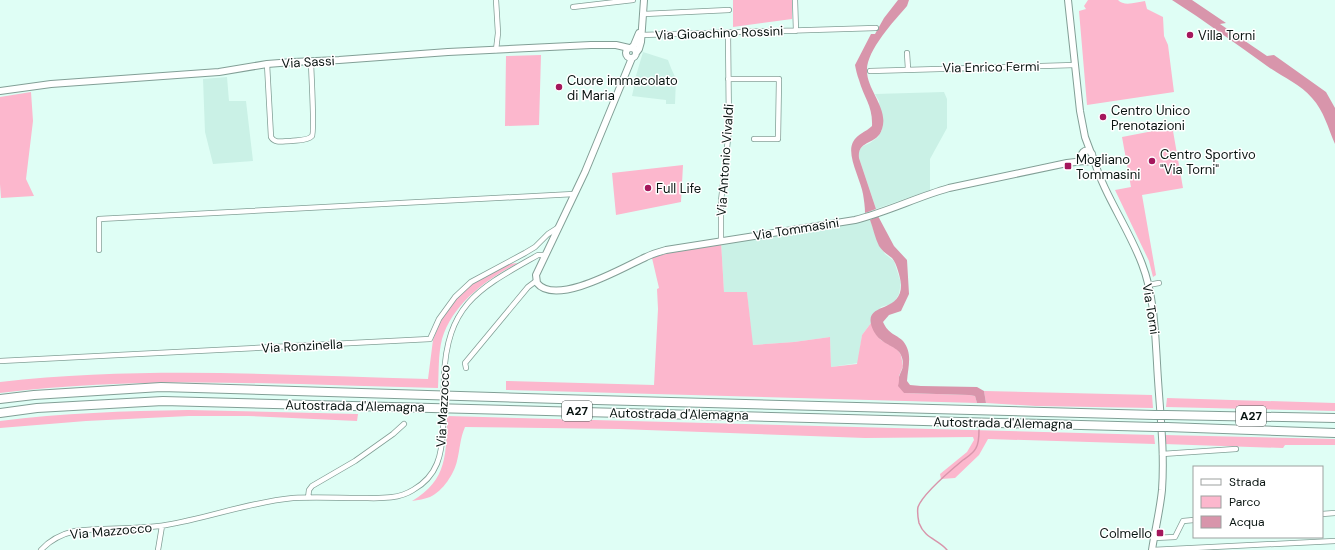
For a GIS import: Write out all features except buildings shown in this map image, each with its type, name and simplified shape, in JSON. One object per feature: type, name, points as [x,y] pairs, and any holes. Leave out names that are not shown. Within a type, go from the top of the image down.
[{"type":"highway","name":"Autostrada d'Alemagna","points":[[0,399],[34,394],[161,387],[1155,415],[1335,418]]},
{"type":"highway","name":"Autostrada d'Alemagna","points":[[0,413],[37,408],[163,401],[1155,426],[1335,433]]},
{"type":"street","points":[[496,0],[498,33],[496,50]]},
{"type":"street","points":[[573,7],[633,0]]},
{"type":"street","name":"Via Ronzinella","points":[[630,53],[640,46],[644,14],[644,0]]},
{"type":"street","name":"Via Gioachino Rossini","points":[[795,0],[796,31]]},
{"type":"street","name":"Via Torni","points":[[1068,0],[1074,66],[1085,137],[1098,175],[1142,264],[1153,310],[1162,454],[1162,490],[1152,550]]},
{"type":"street","points":[[644,14],[729,10]]},
{"type":"street","name":"Via Ronzinella","points":[[466,368],[465,362],[536,278],[545,255],[584,172],[626,72],[630,53],[638,44],[636,41],[642,26]]},
{"type":"street","name":"Via Gioachino Rossini","points":[[641,35],[876,28]]},
{"type":"street","name":"Via Antonio Vivaldi","points":[[721,241],[721,201],[729,130],[728,33]]},
{"type":"street","name":"Via Sassi","points":[[0,90],[58,83],[219,72],[267,64],[496,50],[616,45],[630,53]]},
{"type":"street","points":[[907,53],[908,70]]},
{"type":"street","points":[[267,64],[271,137],[274,141],[280,142],[308,139],[312,136],[314,128],[311,98],[311,61]]},
{"type":"street","name":"Via Enrico Fermi","points":[[870,71],[1074,66]]},
{"type":"street","name":"Via Antonio Vivaldi","points":[[728,79],[779,79],[778,139],[754,139]]},
{"type":"street","name":"Via Torni","points":[[1085,137],[1082,157],[1098,175]]},
{"type":"street","points":[[1083,153],[1087,151],[1092,155],[1090,161],[1085,162]]},
{"type":"street","name":"Via Tommasini","points":[[1067,163],[1083,153]]},
{"type":"street","name":"Via Tommasini","points":[[536,278],[539,286],[550,290],[572,288],[589,284],[648,256],[660,252],[685,246],[871,216],[931,193],[949,188],[1067,163],[1085,162]]},
{"type":"street","points":[[99,250],[99,219],[574,194]]},
{"type":"street","name":"Via Ronzinella","points":[[0,361],[430,339],[440,319],[455,298],[471,282],[525,253],[559,227]]},
{"type":"street","name":"Via Mazzocco","points":[[41,550],[53,540],[67,533],[162,526],[268,502],[294,498],[392,497],[411,492],[427,480],[437,464],[441,452],[446,353],[450,336],[457,319],[468,303],[490,284],[538,255],[545,255]]},
{"type":"street","points":[[1148,285],[1159,283]]},
{"type":"street","points":[[308,498],[309,490],[312,486],[355,461],[393,434],[404,424]]},
{"type":"street","points":[[1162,454],[1236,449]]},
{"type":"street","points":[[1323,514],[1335,513]]},
{"type":"street","points":[[1154,538],[1175,537],[1183,521],[1193,520]]},
{"type":"street","name":"Via Mazzocco","points":[[158,550],[162,526]]},
{"type":"street","points":[[1152,550],[1230,548],[1335,541]]},
{"type":"shaded area","points":[[643,52],[668,60],[676,79],[675,104],[666,104],[666,100],[632,96],[633,86]]},
{"type":"shaded area","points":[[227,77],[229,101],[246,101],[253,161],[213,164],[205,132],[203,79]]},
{"type":"shaded area","points":[[944,92],[947,99],[947,128],[930,159],[930,190],[876,209],[859,158],[860,149],[878,137],[882,130],[879,101],[875,94]]},
{"type":"shaded area","points":[[870,220],[879,245],[885,254],[894,261],[901,283],[899,294],[895,301],[881,307],[871,319],[871,323],[862,335],[858,363],[831,367],[830,337],[794,342],[752,345],[747,292],[724,292],[721,241]]},
{"type":"green space","points":[[733,0],[792,0],[792,19],[733,27]]},
{"type":"green space","points":[[1088,0],[1118,0],[1127,4],[1145,1],[1147,9],[1163,17],[1164,36],[1168,45],[1174,92],[1087,105],[1079,11],[1086,9],[1084,6]]},
{"type":"green space","points":[[541,55],[539,125],[505,126],[506,56]]},
{"type":"green space","points":[[31,92],[33,121],[26,179],[34,196],[1,198],[0,97]]},
{"type":"green space","name":"Centro Sportivo \"Via Torni\"","points":[[1153,131],[1173,131],[1183,188],[1142,195],[1156,275],[1153,277],[1149,261],[1115,190],[1131,187],[1122,137]]},
{"type":"green space","name":"Full Life","points":[[683,165],[681,202],[616,215],[612,173]]},
{"type":"green space","points":[[721,241],[724,292],[747,292],[753,345],[794,342],[830,337],[831,367],[857,364],[862,335],[871,323],[876,334],[881,340],[897,349],[901,355],[903,366],[899,376],[904,393],[969,395],[975,396],[977,403],[506,390],[506,381],[654,385],[658,309],[657,289],[659,288],[652,258],[674,251]]},
{"type":"green space","points":[[518,263],[506,269],[483,285],[463,303],[454,314],[442,339],[439,357],[438,388],[164,383],[54,387],[0,393],[0,382],[107,374],[214,373],[428,379],[433,340],[444,311],[468,285],[499,265]]},
{"type":"green space","points":[[984,391],[1152,395],[1153,408],[1036,406],[986,403]]},
{"type":"green space","points":[[1167,398],[1335,403],[1335,411],[1166,407]]},
{"type":"green space","points":[[188,410],[358,414],[357,421],[248,416],[189,416],[86,421],[0,428],[0,421],[23,418],[94,413]]},
{"type":"green space","points":[[447,416],[1154,435],[1155,444],[988,439],[979,455],[955,478],[941,479],[940,474],[967,452],[974,440],[973,437],[865,438],[619,429],[465,427],[456,466],[451,477],[435,494],[424,499],[412,501],[424,493],[439,475],[445,454]]},
{"type":"green space","points":[[1164,435],[1335,439],[1335,445],[1285,445],[1283,448],[1164,444]]},
{"type":"water","points":[[898,0],[909,0],[907,6],[888,28],[876,46],[868,63],[868,78],[883,114],[883,122],[882,129],[876,138],[864,145],[859,152],[859,158],[876,209],[865,213],[862,188],[851,154],[851,147],[857,137],[872,126],[872,119],[870,107],[861,86],[855,65],[871,34],[875,34],[884,18]]},
{"type":"water","points":[[1172,0],[1192,0],[1226,23],[1220,24],[1267,56],[1274,55],[1326,92],[1335,108],[1335,144],[1320,108],[1307,93]]},
{"type":"water","points":[[878,216],[894,246],[907,260],[909,294],[901,311],[889,315],[883,322],[892,333],[903,341],[908,350],[909,360],[907,381],[910,385],[921,386],[977,387],[984,391],[986,403],[977,403],[975,396],[969,395],[904,393],[898,386],[899,377],[903,366],[901,355],[898,351],[879,338],[874,332],[871,324],[871,317],[874,313],[891,304],[896,299],[900,293],[901,284],[894,261],[880,248],[875,236],[870,220]]},
{"type":"waterway","points":[[947,550],[940,543],[928,536],[922,528],[918,519],[918,507],[925,495],[973,452],[978,444],[979,430]]},
{"type":"place","name":"Villa Torni","points":[[1190,35]]},
{"type":"place","name":"Cuore immacolato di Maria","points":[[559,87]]},
{"type":"place","name":"Centro Unico Prenotazioni","points":[[1103,117]]},
{"type":"place","name":"Centro Sportivo \"Via Torni\"","points":[[1152,161]]},
{"type":"place","name":"Mogliano Tommasini","points":[[1068,166]]},
{"type":"place","name":"Full Life","points":[[648,188]]},
{"type":"place","name":"Colmello","points":[[1160,533]]}]
